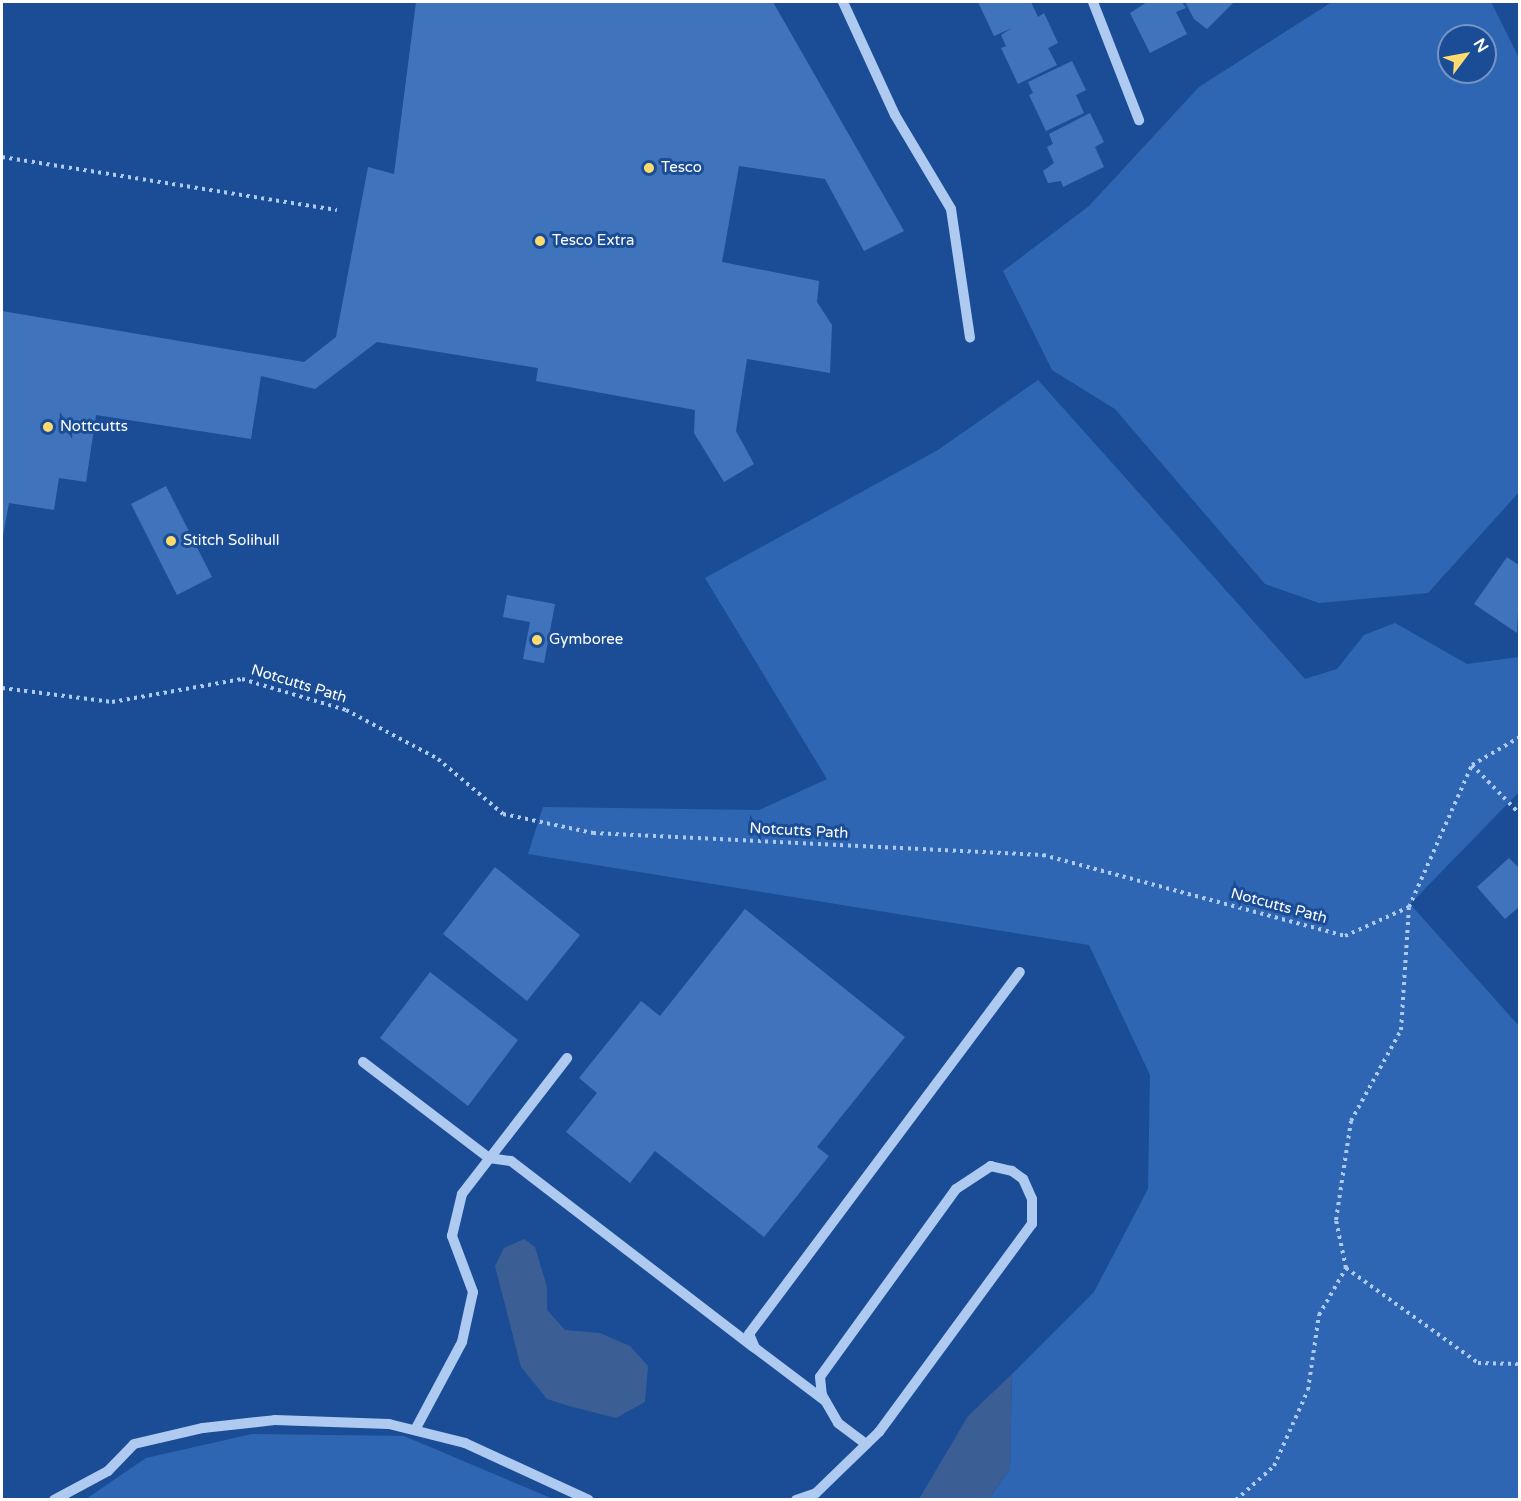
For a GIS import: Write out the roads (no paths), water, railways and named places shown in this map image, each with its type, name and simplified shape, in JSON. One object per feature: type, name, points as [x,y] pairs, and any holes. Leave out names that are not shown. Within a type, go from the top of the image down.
[{"type":"street","points":[[843,2],[895,115],[951,209],[969,338]]},
{"type":"street","points":[[1093,2],[1138,120]]},
{"type":"street","points":[[754,1348],[749,1334],[1020,972]]},
{"type":"street","points":[[415,1430],[462,1342],[473,1292],[452,1236],[462,1194],[567,1058]]},
{"type":"street","points":[[363,1062],[489,1158],[511,1161],[826,1401]]},
{"type":"street","points":[[796,1500],[816,1493],[866,1444],[1032,1224],[1032,1199],[1023,1179],[991,1166],[956,1189],[820,1377],[826,1401],[838,1424],[866,1444]]},
{"type":"street","points":[[54,1500],[108,1471],[134,1444],[203,1428],[275,1420],[389,1424],[415,1430],[465,1443],[589,1500]]},
{"type":"place","name":"Tesco","points":[[649,168]]},
{"type":"place","name":"Tesco Extra","points":[[540,241]]},
{"type":"place","name":"Nottcutts","points":[[48,427]]},
{"type":"place","name":"Stitch Solihull","points":[[171,541]]},
{"type":"place","name":"Gymboree","points":[[537,640]]}]
